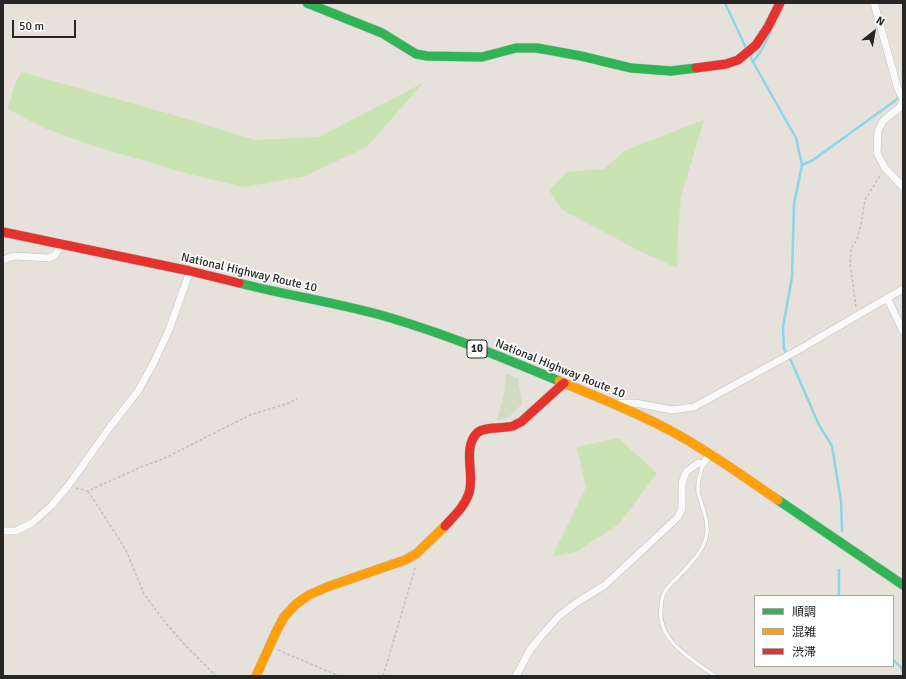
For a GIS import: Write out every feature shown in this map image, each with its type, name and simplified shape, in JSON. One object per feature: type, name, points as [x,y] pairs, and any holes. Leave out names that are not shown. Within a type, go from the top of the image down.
[{"type":"main road","points":[[307,3],[382,33],[416,54],[427,56],[482,57],[516,48],[537,48],[581,56],[631,68],[671,71],[726,64],[738,60],[756,45],[780,3]]},
{"type":"main road","name":"National Highway Route 10","points":[[3,232],[190,271],[250,286],[347,307],[390,318],[508,360],[612,403],[686,439],[903,585]]},
{"type":"main road","points":[[256,676],[284,617],[296,604],[309,595],[327,586],[405,560],[416,554],[460,509],[468,494],[471,485],[469,451],[473,439],[477,433],[483,430],[513,426],[521,422],[564,383]]},
{"type":"street","points":[[874,3],[898,89],[903,100],[899,108],[883,121],[878,131],[877,153],[884,168],[903,187]]},
{"type":"street","points":[[3,260],[14,256],[48,258],[55,255],[61,245]]},
{"type":"street","points":[[3,531],[16,532],[32,523],[52,505],[68,486],[138,391],[162,344],[190,271]]},
{"type":"street","points":[[612,403],[635,403],[672,410],[694,407],[774,364],[903,289]]},
{"type":"street","points":[[887,298],[903,331]]},
{"type":"street","points":[[516,676],[530,650],[559,616],[576,603],[605,585],[677,518],[682,509],[682,483],[686,472],[698,463],[703,464],[710,454]]},
{"type":"lane","points":[[703,464],[698,491],[707,527],[706,540],[696,557],[664,592],[661,600],[660,613],[662,625],[668,638],[682,652],[715,676]]},
{"type":"path","points":[[858,314],[850,263],[851,249],[857,239],[865,200],[884,168]]},
{"type":"path","points":[[68,486],[88,491],[141,467],[164,459],[250,415],[298,399]]},
{"type":"path","points":[[88,491],[126,550],[144,594],[164,621],[185,645],[216,676]]},
{"type":"path","points":[[383,676],[416,567],[416,554]]},
{"type":"path","points":[[269,646],[339,676]]},
{"type":"green space","points":[[21,72],[167,113],[255,140],[319,137],[423,83],[367,147],[305,176],[245,187],[193,175],[97,147],[44,128],[8,109],[14,87]]},
{"type":"green space","points":[[704,120],[681,196],[677,268],[640,251],[562,210],[549,190],[567,172],[604,169],[626,150]]},
{"type":"green space","points":[[506,373],[518,379],[522,404],[509,417],[497,420],[504,394]]},
{"type":"green space","points":[[618,438],[657,473],[619,524],[578,551],[552,557],[586,487],[577,447]]},
{"type":"waterway","points":[[725,3],[746,48]]},
{"type":"waterway","points":[[753,62],[761,51],[771,32]]},
{"type":"waterway","points":[[749,54],[796,138],[802,165],[794,204],[792,277],[783,327],[784,349],[792,363],[819,425],[832,446],[841,501],[842,531]]},
{"type":"waterway","points":[[802,165],[813,160],[896,100],[903,91]]},
{"type":"waterway","points":[[839,570],[839,595]]},
{"type":"waterway","points":[[894,661],[900,666],[903,672]]},
{"type":"traffic: fast","points":[[307,3],[382,33],[416,54],[427,56],[482,57],[516,48],[537,48],[581,56],[631,68],[671,71],[696,68]]},
{"type":"traffic: fast","points":[[239,283],[353,308],[391,318],[455,339],[559,381]]},
{"type":"traffic: fast","points":[[778,500],[903,585]]},
{"type":"traffic: slow","points":[[559,381],[631,411],[673,432],[714,456],[778,500]]},
{"type":"traffic: slow","points":[[256,676],[284,617],[296,604],[309,595],[327,587],[405,560],[416,554],[445,526]]},
{"type":"traffic: jam","points":[[696,68],[726,64],[738,60],[756,45],[768,27],[780,3]]},
{"type":"traffic: jam","points":[[3,232],[190,271],[239,283]]},
{"type":"traffic: jam","points":[[445,526],[462,507],[469,493],[471,479],[469,454],[470,446],[477,433],[484,429],[509,427],[521,422],[564,383]]}]
